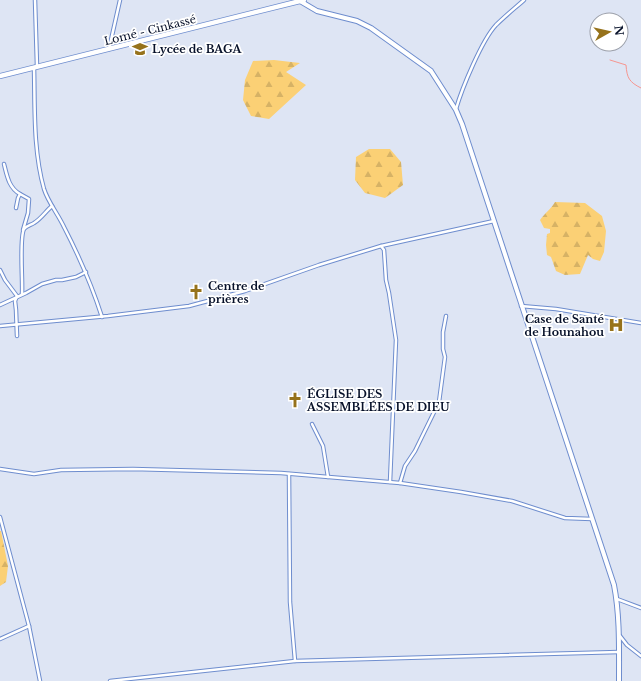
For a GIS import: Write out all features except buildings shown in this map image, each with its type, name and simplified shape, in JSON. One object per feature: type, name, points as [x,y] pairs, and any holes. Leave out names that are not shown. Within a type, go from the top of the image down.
[{"type":"highway","name":"Lomé - Cinkassé","points":[[0,76],[302,1]]},
{"type":"main road","points":[[302,1],[317,11],[357,21],[371,28],[431,71],[456,110],[462,124],[614,585],[617,599],[619,635],[619,681]]},
{"type":"street","points":[[35,0],[39,162],[44,190],[86,272],[102,317]]},
{"type":"street","points":[[109,49],[120,0]]},
{"type":"street","points":[[456,110],[461,93],[485,41],[496,26],[524,0]]},
{"type":"street","points":[[4,164],[12,188],[29,199],[28,213],[22,239],[22,294]]},
{"type":"street","points":[[16,208],[20,194]]},
{"type":"street","points":[[23,230],[38,220],[52,206]]},
{"type":"street","points":[[0,326],[102,317],[189,306],[245,291],[319,265],[382,246],[494,221]]},
{"type":"street","points":[[382,246],[384,250],[386,280],[396,340],[390,482]]},
{"type":"street","points":[[0,270],[16,296],[17,336]]},
{"type":"street","points":[[0,305],[42,284],[76,277],[86,272]]},
{"type":"street","points":[[521,306],[556,309],[641,322]]},
{"type":"street","points":[[400,483],[406,466],[440,402],[446,357],[443,349],[443,332],[446,316]]},
{"type":"street","points":[[312,424],[323,446],[328,477]]},
{"type":"street","points":[[0,469],[34,474],[62,470],[133,469],[289,474],[390,482],[512,501],[565,518],[592,519]]},
{"type":"street","points":[[289,474],[290,602],[295,661]]},
{"type":"street","points":[[0,517],[29,626],[40,681]]},
{"type":"street","points":[[617,599],[641,608]]},
{"type":"street","points":[[0,639],[29,626]]},
{"type":"street","points":[[619,635],[627,645],[641,656]]},
{"type":"street","points":[[110,681],[295,661],[619,652]]},
{"type":"green space","points":[[274,60],[300,63],[286,72],[306,85],[269,119],[251,116],[243,100],[245,80],[253,61]]},
{"type":"green space","points":[[369,149],[390,149],[401,162],[403,185],[385,198],[365,193],[355,180],[356,157]]},
{"type":"green space","points":[[555,202],[585,203],[602,216],[606,231],[604,252],[600,261],[593,259],[588,255],[580,274],[565,275],[556,271],[551,257],[547,255],[547,234],[550,233],[550,229],[544,228],[540,220]]},
{"type":"green space","points":[[0,531],[8,566],[6,582],[0,586]]},
{"type":"waterway","points":[[610,60],[626,65],[629,79],[641,88]]},
{"type":"place","name":"Lycée de BAGA","points":[[140,49]]},
{"type":"place","name":"Centre de prières","points":[[196,292]]},
{"type":"place","name":"Case de Santé de Hounahou","points":[[616,325]]},
{"type":"place","name":"ÉGLISE DES ASSEMBLÉES DE DIEU","points":[[295,400]]}]
